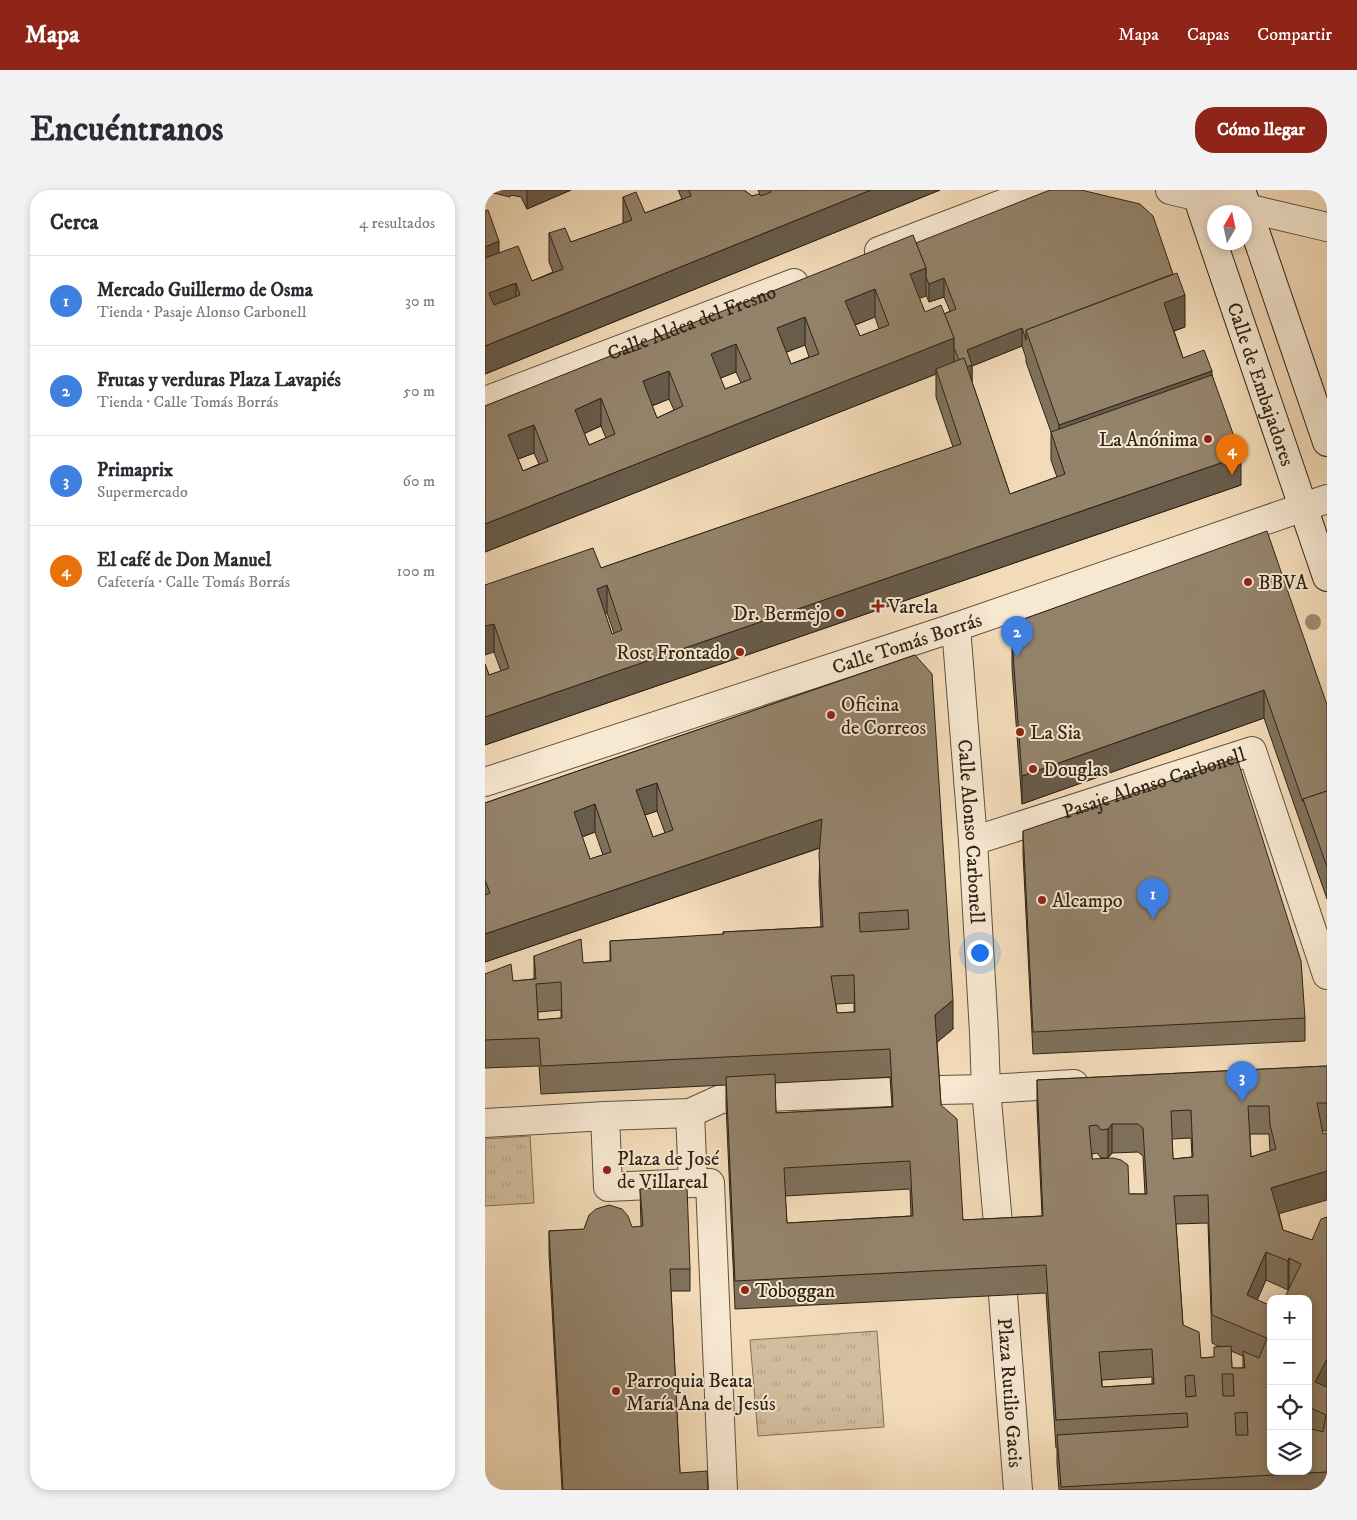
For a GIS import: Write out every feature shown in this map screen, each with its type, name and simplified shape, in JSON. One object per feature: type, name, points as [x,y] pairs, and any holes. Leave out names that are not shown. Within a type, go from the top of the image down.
[{"type":"street","points":[[854,260],[1039,190]]},
{"type":"street","points":[[1170,190],[1244,199],[1327,227]]},
{"type":"street","name":"Calle de Embajadores","points":[[1196,193],[1315,503],[1327,577]]},
{"type":"street","points":[[1244,199],[1327,442]]},
{"type":"street","name":"Calle Aldea del Fresno","points":[[485,401],[817,274]]},
{"type":"street","name":"Calle Tomás Borrás","points":[[485,782],[956,627],[1315,503]]},
{"type":"street","name":"Calle Alonso Carbonell","points":[[956,627],[973,841],[984,1033],[985,1089],[1000,1246]]},
{"type":"street","name":"Pasaje Alonso Carbonell","points":[[973,841],[1252,751],[1327,975]]},
{"type":"street","points":[[939,1090],[1098,1083]]},
{"type":"street","points":[[485,1123],[690,1113],[721,1099],[891,1092]]},
{"type":"street","points":[[690,1113],[693,1183]]},
{"type":"street","points":[[605,1116],[608,1187],[709,1183],[723,1490]]},
{"type":"street","name":"Plaza Rutilio Gacis","points":[[1003,1295],[1017,1490]]},
{"type":"green space","points":[[530,1136],[534,1203],[485,1206],[485,1139]]},
{"type":"green space","points":[[877,1331],[884,1427],[758,1436],[750,1340]]},
{"type":"building","points":[[689,190],[744,190],[752,196],[759,194],[761,196],[771,192],[770,190],[871,190],[485,346],[485,258],[518,246],[532,281],[563,269],[549,233],[565,228],[571,242],[632,220],[623,197],[636,192],[645,213],[691,196]],"holes":[[[516,283],[520,295],[494,305],[489,293]]]},
{"type":"building","points":[[1050,190],[1081,190],[1140,204],[1153,216],[1173,274],[1026,330],[1026,340],[1022,328],[967,350],[972,365],[967,367],[964,358],[959,360],[954,348],[954,338],[944,314],[956,309],[944,278],[929,284],[926,277],[926,268],[916,243]]},
{"type":"building","points":[[488,210],[499,241],[485,247],[485,211]]},
{"type":"building","points":[[913,235],[926,268],[910,274],[925,312],[941,305],[954,338],[485,524],[485,406]],"holes":[[[875,289],[889,325],[860,336],[845,301]],[[805,317],[819,354],[791,364],[777,328]],[[736,344],[751,379],[725,389],[711,354]],[[669,371],[683,406],[657,418],[643,381]],[[601,398],[615,434],[589,445],[575,410]],[[534,425],[548,461],[523,471],[508,435]]]},
{"type":"building","points":[[1177,273],[1185,295],[1164,303],[1183,358],[1204,350],[1212,371],[1059,425],[1026,330]]},
{"type":"building","points":[[964,358],[1010,494],[1065,474],[1051,432],[1212,375],[1241,456],[485,717],[485,664],[489,675],[509,668],[494,624],[485,626],[485,585],[593,548],[601,568],[961,444],[936,369]],"holes":[[[607,585],[622,630],[612,634],[597,589]]]},
{"type":"building","points":[[1267,531],[1327,705],[1327,791],[1303,799],[1303,802],[1264,690],[1022,776],[1012,640],[1024,619]]},
{"type":"building","points":[[915,655],[932,674],[953,1000],[935,1015],[941,1105],[957,1119],[963,1220],[1043,1216],[1037,1080],[1327,1066],[1327,1103],[1317,1103],[1323,1134],[1327,1133],[1327,1171],[1271,1188],[1283,1230],[1312,1240],[1321,1219],[1327,1217],[1327,1359],[1315,1382],[1327,1387],[1327,1472],[1312,1473],[1312,1429],[1323,1432],[1326,1415],[1312,1408],[1312,1295],[1286,1295],[1301,1264],[1289,1258],[1288,1261],[1266,1252],[1247,1295],[1267,1304],[1267,1338],[1267,1340],[1267,1385],[1267,1430],[1267,1475],[1274,1475],[1061,1487],[1057,1435],[1188,1427],[1187,1413],[1056,1420],[1046,1265],[735,1281],[726,1077],[775,1074],[776,1113],[893,1107],[890,1049],[541,1066],[539,1038],[485,1040],[485,974],[511,964],[513,981],[536,979],[534,956],[581,939],[583,963],[611,961],[610,941],[724,934],[723,932],[823,927],[819,855],[822,819],[485,934],[485,895],[490,893],[485,880],[485,803]],"holes":[[[657,783],[673,830],[653,837],[636,790]],[[595,804],[611,852],[590,859],[574,812]],[[908,910],[909,929],[860,932],[859,913]],[[854,975],[855,1012],[837,1013],[831,976]],[[561,982],[562,1018],[538,1020],[536,984]],[[1248,1106],[1269,1106],[1270,1125],[1276,1149],[1251,1157]],[[1191,1110],[1193,1157],[1173,1159],[1171,1111]],[[1112,1124],[1138,1124],[1143,1128],[1147,1194],[1129,1194],[1128,1165],[1121,1160],[1113,1158],[1092,1159],[1089,1126],[1097,1125],[1101,1130],[1108,1129]],[[910,1161],[913,1216],[787,1223],[784,1168]],[[1208,1195],[1212,1315],[1267,1338],[1259,1358],[1243,1351],[1245,1368],[1232,1368],[1231,1346],[1214,1347],[1214,1357],[1201,1358],[1199,1332],[1183,1325],[1174,1196]],[[1152,1349],[1154,1384],[1102,1387],[1099,1352]],[[1222,1374],[1233,1374],[1234,1396],[1223,1396]],[[1194,1375],[1196,1396],[1186,1397],[1185,1376]],[[1247,1412],[1248,1435],[1236,1435],[1235,1413]]]},
{"type":"building","points":[[1237,758],[1301,961],[1305,1018],[1033,1032],[1023,831]]},
{"type":"building","points":[[1327,791],[1327,867],[1303,799]]},
{"type":"building","name":"Parroquia Beata María Ana de Jesús","points":[[687,1186],[690,1269],[670,1269],[680,1473],[707,1471],[708,1490],[563,1490],[549,1231],[584,1229],[589,1215],[596,1209],[609,1205],[622,1209],[628,1216],[632,1227],[643,1226],[640,1189]]},
{"type":"place","name":"La Anónima","points":[[1208,439]]},
{"type":"place","name":"El café de Don Manuel","points":[[1232,475]]},
{"type":"place","name":"BBVA","points":[[1248,582]]},
{"type":"place","name":"Varela","points":[[878,606]]},
{"type":"place","name":"Dr. Bermejo","points":[[840,613]]},
{"type":"place","name":"Rost Frontado","points":[[740,652]]},
{"type":"place","name":"Frutas y verduras Plaza Lavapiés","points":[[1017,657]]},
{"type":"place","name":"Oficina de Correos","points":[[831,715]]},
{"type":"place","name":"La Sia","points":[[1020,732]]},
{"type":"place","name":"Douglas","points":[[1033,769]]},
{"type":"place","name":"Alcampo","points":[[1042,900]]},
{"type":"place","name":"Mercado Guillermo de Osma","points":[[1153,919]]},
{"type":"place","name":"Primaprix","points":[[1242,1102]]},
{"type":"place","name":"Plaza de José de Villareal","points":[[607,1170]]},
{"type":"place","name":"Toboggan","points":[[745,1290]]},
{"type":"place","name":"Parroquia Beata María Ana de Jesús","points":[[616,1391]]}]
